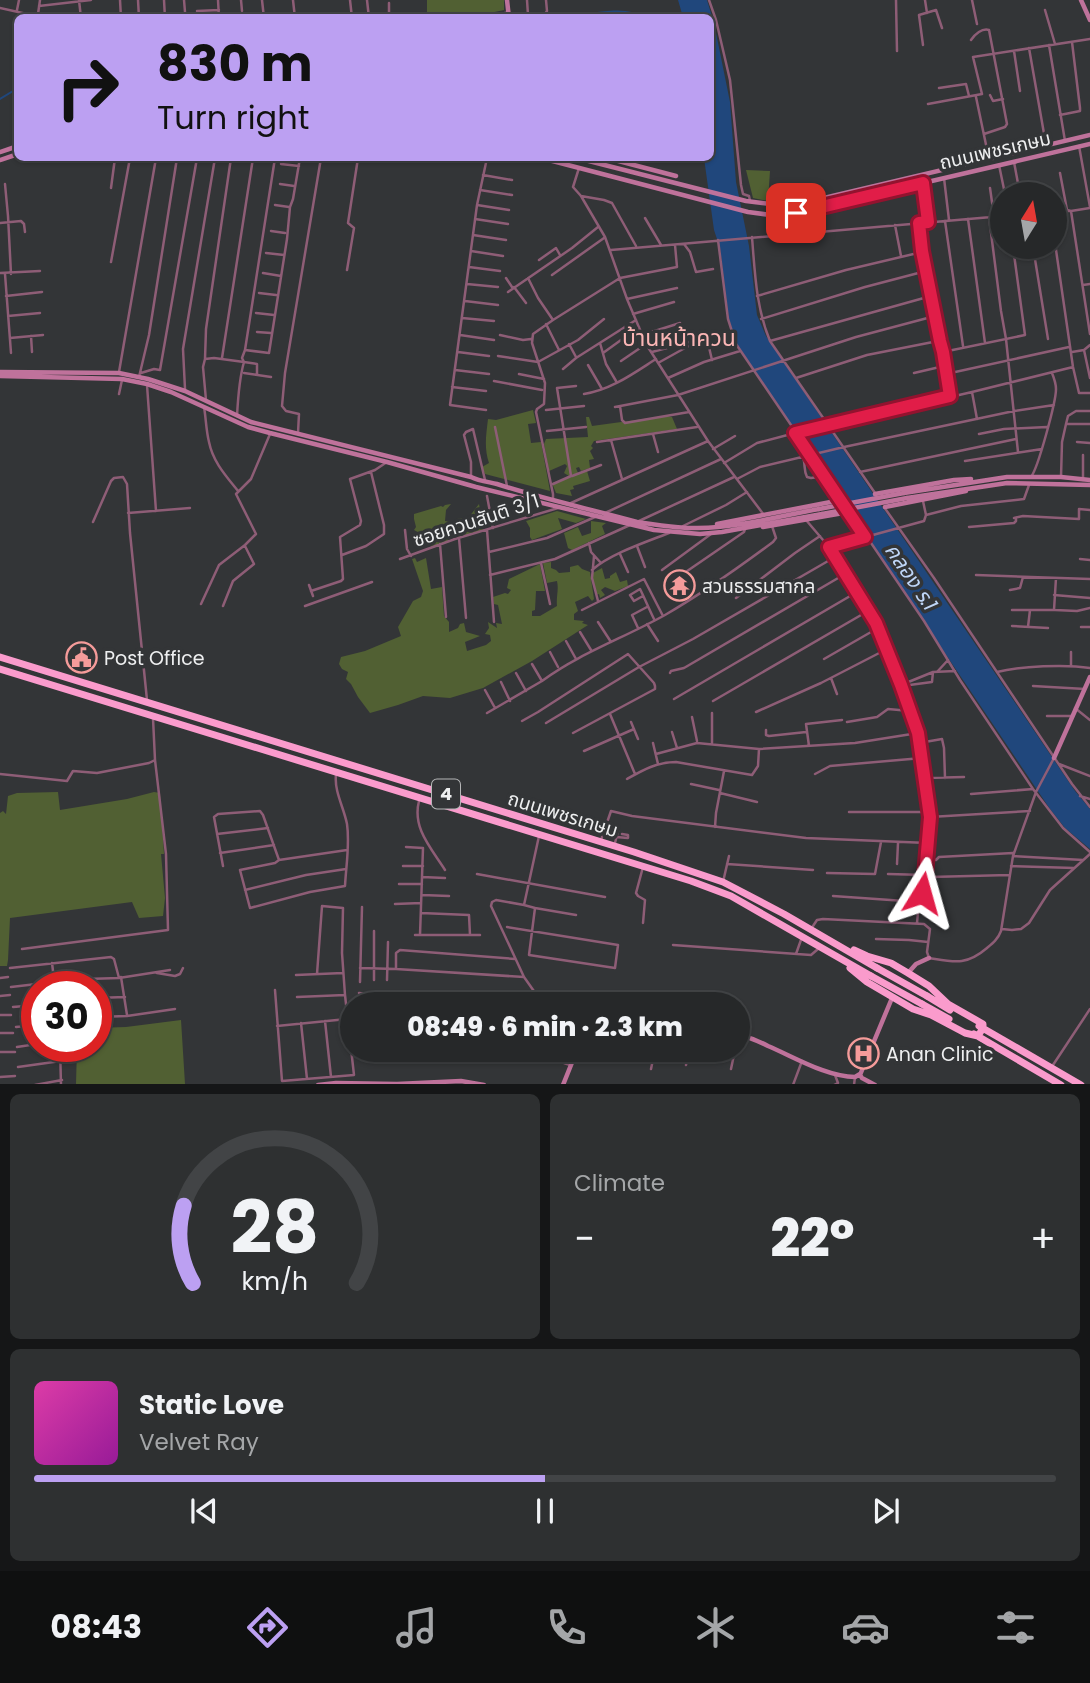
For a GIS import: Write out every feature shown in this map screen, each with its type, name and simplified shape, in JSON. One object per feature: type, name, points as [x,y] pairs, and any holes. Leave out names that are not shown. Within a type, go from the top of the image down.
[{"type":"highway","name":"ถนนเพชรเกษม","points":[[0,657],[474,802],[723,882],[811,929],[1081,1084]]},
{"type":"highway","name":"ถนนเพชรเกษม","points":[[0,669],[691,881],[731,896],[1061,1084]]},
{"type":"highway","points":[[470,813],[474,802]]},
{"type":"highway","points":[[830,940],[891,963],[929,986],[948,1004],[983,1024],[983,1028],[978,1036],[913,1009],[867,982],[833,954]]},
{"type":"main road","points":[[1081,0],[1090,20]]},
{"type":"main road","name":"ถนนเพชรเกษม","points":[[592,161],[748,201],[779,205],[807,202],[1090,135]]},
{"type":"main road","name":"ถนนเพชรเกษม","points":[[554,161],[748,212],[778,216],[1090,144]]},
{"type":"main road","points":[[618,161],[676,176]]},
{"type":"main road","points":[[964,165],[966,173]]},
{"type":"main road","points":[[892,182],[894,190]]},
{"type":"main road","points":[[0,374],[140,375],[185,391],[251,422],[476,480],[485,480],[637,522],[680,528],[719,527],[820,511]]},
{"type":"main road","points":[[0,374],[122,379],[147,384],[248,427],[630,525],[672,532],[700,534],[772,526],[849,512]]},
{"type":"main road","points":[[425,473],[427,466]]},
{"type":"main road","points":[[722,531],[1007,477],[1090,485]]},
{"type":"main road","points":[[1031,480],[1061,477],[1090,480]]},
{"type":"main road","points":[[875,494],[954,480],[991,481]]},
{"type":"main road","points":[[885,507],[956,494],[991,481]]},
{"type":"main road","points":[[699,528],[841,500]]},
{"type":"main road","points":[[1054,757],[1090,677]]},
{"type":"main road","points":[[908,973],[916,964],[929,958]]},
{"type":"main road","points":[[875,1084],[860,1075],[892,998]]},
{"type":"main road","points":[[750,1040],[835,1075],[857,1076]]},
{"type":"main road","points":[[563,1084],[571,1062]]},
{"type":"main road","points":[[318,1084],[461,1081],[485,1084]]},
{"type":"street","points":[[16,12],[19,0]]},
{"type":"street","points":[[37,14],[40,0]]},
{"type":"street","points":[[39,6],[91,0]]},
{"type":"street","points":[[184,0],[185,12]]},
{"type":"street","points":[[218,0],[219,14]]},
{"type":"street","points":[[241,0],[242,11]]},
{"type":"street","points":[[896,0],[897,51]]},
{"type":"street","points":[[925,0],[927,13]]},
{"type":"street","points":[[972,0],[977,24]]},
{"type":"street","points":[[389,3],[389,14]]},
{"type":"street","points":[[0,8],[30,14]]},
{"type":"street","points":[[197,11],[219,10]]},
{"type":"street","points":[[923,45],[919,15],[936,10],[942,28]]},
{"type":"street","points":[[1045,10],[1055,44]]},
{"type":"street","points":[[714,14],[730,80],[741,186],[743,194],[749,196],[748,201]]},
{"type":"street","points":[[971,40],[979,31],[989,29],[1003,99],[1006,127],[984,134]]},
{"type":"street","points":[[928,104],[982,94],[973,57],[1090,39]]},
{"type":"street","points":[[1060,115],[1080,111],[1072,42]]},
{"type":"street","points":[[1049,45],[1065,141]]},
{"type":"street","points":[[1028,48],[1046,145]]},
{"type":"street","points":[[1014,51],[1020,91]]},
{"type":"street","points":[[939,88],[966,84],[969,96]]},
{"type":"street","points":[[976,96],[989,159]]},
{"type":"street","points":[[990,96],[993,101],[1003,99]]},
{"type":"street","points":[[1060,173],[1067,210],[1090,207],[1079,146]]},
{"type":"street","points":[[111,188],[115,161]]},
{"type":"street","points":[[111,262],[129,161]]},
{"type":"street","points":[[119,373],[156,161]]},
{"type":"street","points":[[177,161],[149,335],[140,375],[160,370],[196,161]]},
{"type":"street","points":[[185,391],[183,349],[214,161]]},
{"type":"street","points":[[206,400],[206,329],[231,161]]},
{"type":"street","points":[[222,359],[253,161]]},
{"type":"street","points":[[237,416],[244,362],[242,358],[275,161]]},
{"type":"street","points":[[245,350],[269,353],[290,207],[300,161]]},
{"type":"street","points":[[298,433],[299,414],[286,411],[282,406],[285,373],[320,161]]},
{"type":"street","points":[[347,270],[354,229],[348,223],[358,161]]},
{"type":"street","points":[[485,161],[450,405],[485,410]]},
{"type":"street","points":[[1014,162],[1018,182]]},
{"type":"street","points":[[281,164],[299,166]]},
{"type":"street","points":[[999,165],[1002,182]]},
{"type":"street","points":[[579,167],[573,187],[605,237],[646,344],[713,449],[764,515]]},
{"type":"street","points":[[483,175],[512,180]]},
{"type":"street","points":[[944,178],[964,347]]},
{"type":"street","points":[[923,183],[928,222]]},
{"type":"street","points":[[5,184],[11,274]]},
{"type":"street","points":[[280,184],[295,186]]},
{"type":"street","points":[[480,190],[512,195]]},
{"type":"street","points":[[581,196],[612,203],[636,247]]},
{"type":"street","points":[[275,205],[290,207]]},
{"type":"street","points":[[477,205],[509,211]]},
{"type":"street","points":[[1071,211],[1090,334]]},
{"type":"street","points":[[611,250],[990,217]]},
{"type":"street","points":[[645,218],[661,245]]},
{"type":"street","points":[[475,219],[508,225]]},
{"type":"street","points":[[968,219],[985,343]]},
{"type":"street","points":[[0,223],[23,222],[25,232]]},
{"type":"street","points":[[919,223],[950,396]]},
{"type":"street","points":[[895,225],[901,256]]},
{"type":"street","points":[[508,292],[598,227]]},
{"type":"street","points":[[271,231],[286,233]]},
{"type":"street","points":[[473,234],[506,240]]},
{"type":"street","points":[[552,275],[605,237]]},
{"type":"street","points":[[752,237],[757,296],[761,319],[770,341],[1090,807]]},
{"type":"street","points":[[718,240],[728,319],[740,351],[867,536],[1035,791],[1063,828],[1090,853],[1049,890],[1029,923],[1018,930],[1002,929]]},
{"type":"street","points":[[553,499],[536,412],[544,404],[545,383],[532,339],[533,334],[620,278],[676,268],[678,265],[675,244]]},
{"type":"street","points":[[684,244],[690,252],[696,272],[713,269]]},
{"type":"street","points":[[539,260],[556,248],[561,256]]},
{"type":"street","points":[[471,251],[503,256]]},
{"type":"street","points":[[757,296],[922,251]]},
{"type":"street","points":[[266,253],[284,255]]},
{"type":"street","points":[[995,259],[1018,452]]},
{"type":"street","points":[[943,352],[1025,335],[1015,259]]},
{"type":"street","points":[[1035,259],[1048,339]]},
{"type":"street","points":[[1057,259],[1079,393],[1090,393]]},
{"type":"street","points":[[469,267],[500,271]]},
{"type":"street","points":[[0,273],[40,271]]},
{"type":"street","points":[[761,319],[926,271]]},
{"type":"street","points":[[264,273],[281,276]]},
{"type":"street","points":[[5,274],[12,353]]},
{"type":"street","points":[[506,278],[526,303]]},
{"type":"street","points":[[528,278],[553,320]]},
{"type":"street","points":[[467,284],[498,287]]},
{"type":"street","points":[[1083,285],[1090,284]]},
{"type":"street","points":[[627,299],[677,288]]},
{"type":"street","points":[[6,296],[42,292]]},
{"type":"street","points":[[259,293],[278,295]]},
{"type":"street","points":[[770,341],[931,296]]},
{"type":"street","points":[[465,301],[498,305]]},
{"type":"street","points":[[634,314],[674,302]]},
{"type":"street","points":[[8,316],[40,313]]},
{"type":"street","points":[[256,313],[275,315]]},
{"type":"street","points":[[615,407],[678,395],[752,370],[935,316]]},
{"type":"street","points":[[462,318],[494,321]]},
{"type":"street","points":[[498,356],[538,362],[578,340],[604,319]]},
{"type":"street","points":[[563,369],[636,320]]},
{"type":"street","points":[[642,335],[680,323]]},
{"type":"street","points":[[546,324],[559,350]]},
{"type":"street","points":[[603,353],[639,327]]},
{"type":"street","points":[[257,332],[272,333]]},
{"type":"street","points":[[10,338],[43,335]]},
{"type":"street","points":[[460,335],[494,340]]},
{"type":"street","points":[[500,335],[523,340],[532,339]]},
{"type":"street","points":[[31,336],[32,352]]},
{"type":"street","points":[[796,378],[867,355],[940,341]]},
{"type":"street","points":[[652,352],[689,342]]},
{"type":"street","points":[[600,343],[606,364],[617,382]]},
{"type":"street","points":[[584,394],[603,390],[694,343]]},
{"type":"street","points":[[708,343],[712,360]]},
{"type":"street","points":[[569,344],[576,358]]},
{"type":"street","points":[[621,361],[646,344]]},
{"type":"street","points":[[1072,352],[1084,350],[1090,345]]},
{"type":"street","points":[[946,374],[1070,346]]},
{"type":"street","points":[[1084,350],[1090,378]]},
{"type":"street","points":[[668,378],[740,351]]},
{"type":"street","points":[[457,352],[489,356]]},
{"type":"street","points":[[205,359],[257,364],[257,374]]},
{"type":"street","points":[[588,365],[603,390]]},
{"type":"street","points":[[914,373],[944,366]]},
{"type":"street","points":[[605,513],[757,443],[1073,366]]},
{"type":"street","points":[[455,370],[489,374]]},
{"type":"street","points":[[926,515],[961,506],[1024,499],[1035,473],[1054,405],[1056,390],[1052,372]]},
{"type":"street","points":[[244,373],[271,377]]},
{"type":"street","points":[[519,374],[544,379]]},
{"type":"street","points":[[119,394],[122,379]]},
{"type":"street","points":[[494,381],[544,390]]},
{"type":"street","points":[[147,384],[156,510]]},
{"type":"street","points":[[571,476],[556,388],[576,386]]},
{"type":"street","points":[[452,387],[486,391]]},
{"type":"street","points":[[972,392],[977,419]]},
{"type":"street","points":[[637,522],[760,467],[1014,411],[1054,405]]},
{"type":"street","points":[[546,410],[584,406]]},
{"type":"street","points":[[620,406],[625,423],[689,412]]},
{"type":"street","points":[[204,407],[214,458],[238,491]]},
{"type":"street","points":[[1061,477],[1062,442],[1068,416],[1073,412],[1090,411]]},
{"type":"street","points":[[1066,424],[1090,424]]},
{"type":"street","points":[[495,427],[508,488]]},
{"type":"street","points":[[547,431],[586,427]]},
{"type":"street","points":[[597,442],[699,427]]},
{"type":"street","points":[[979,435],[1015,428],[1048,427]]},
{"type":"street","points":[[471,477],[471,462],[464,435],[473,429],[485,480]]},
{"type":"street","points":[[201,604],[219,565],[256,534],[236,494],[251,479],[270,433]]},
{"type":"street","points":[[653,434],[658,452]]},
{"type":"street","points":[[713,449],[735,436]]},
{"type":"street","points":[[860,472],[1016,439]]},
{"type":"street","points":[[611,440],[622,479]]},
{"type":"street","points":[[569,503],[708,441]]},
{"type":"street","points":[[801,441],[799,449],[807,477],[825,477]]},
{"type":"street","points":[[1077,442],[1090,443]]},
{"type":"street","points":[[965,461],[1042,449]]},
{"type":"street","points":[[1083,455],[1083,480]]},
{"type":"street","points":[[311,591],[343,579],[340,537],[360,525],[361,521],[350,479],[372,472],[387,461]]},
{"type":"street","points":[[551,485],[601,465]]},
{"type":"street","points":[[342,555],[366,546],[384,534],[372,472]]},
{"type":"street","points":[[93,522],[109,483],[114,478],[123,477],[147,703]]},
{"type":"street","points":[[680,528],[747,492]]},
{"type":"street","points":[[487,496],[493,528]]},
{"type":"street","points":[[829,547],[924,521],[926,515],[922,500]]},
{"type":"street","name":"ซอยควนสันติ 3/1","points":[[400,559],[561,507]]},
{"type":"street","points":[[128,513],[190,508]]},
{"type":"street","points":[[969,527],[1014,523],[1015,518],[1023,516],[1079,519],[1079,509],[1090,510]]},
{"type":"street","points":[[1036,517],[1037,510]]},
{"type":"street","points":[[489,552],[547,538],[597,516]]},
{"type":"street","points":[[806,520],[829,547],[869,610],[902,686],[918,733],[930,815],[925,875],[920,892],[917,923]]},
{"type":"street","points":[[490,575],[555,559],[630,525]]},
{"type":"street","points":[[487,713],[576,659],[663,616],[710,587],[773,542],[776,538],[772,526]]},
{"type":"street","points":[[677,578],[745,529]]},
{"type":"street","points":[[405,530],[407,549],[411,556]]},
{"type":"street","points":[[487,530],[494,622]]},
{"type":"street","points":[[592,570],[601,563],[672,532]]},
{"type":"street","points":[[662,570],[713,532]]},
{"type":"street","points":[[737,598],[820,537]]},
{"type":"street","points":[[459,538],[466,618]]},
{"type":"street","points":[[589,543],[594,556],[601,563]]},
{"type":"street","points":[[440,544],[446,617]]},
{"type":"street","points":[[223,606],[233,582],[254,564],[245,545]]},
{"type":"street","points":[[637,547],[645,567]]},
{"type":"street","points":[[620,554],[628,572]]},
{"type":"street","points":[[594,556],[593,584],[598,601]]},
{"type":"street","points":[[546,723],[639,667],[835,557]]},
{"type":"street","points":[[1080,559],[1090,560]]},
{"type":"street","points":[[541,563],[550,604]]},
{"type":"street","points":[[670,673],[684,668],[846,574]]},
{"type":"street","points":[[976,575],[1090,579]]},
{"type":"street","points":[[1010,590],[1020,588],[1023,576]]},
{"type":"street","points":[[1054,610],[1056,578]]},
{"type":"street","points":[[582,610],[645,579],[663,616]]},
{"type":"street","points":[[304,606],[372,582]]},
{"type":"street","points":[[309,585],[313,597]]},
{"type":"street","points":[[674,699],[857,592]]},
{"type":"street","points":[[1054,595],[1090,598]]},
{"type":"street","points":[[643,596],[654,620]]},
{"type":"street","points":[[638,628],[632,615],[649,607]]},
{"type":"street","points":[[1012,610],[1077,611],[1090,608]]},
{"type":"street","points":[[713,701],[869,610]]},
{"type":"street","points":[[1028,627],[1030,610]]},
{"type":"street","points":[[598,622],[611,642]]},
{"type":"street","points":[[647,624],[658,641]]},
{"type":"street","points":[[1012,626],[1048,628]]},
{"type":"street","points":[[1081,627],[1090,627]]},
{"type":"street","points":[[824,659],[878,628]]},
{"type":"street","points":[[580,632],[592,650]]},
{"type":"street","points":[[566,641],[576,659]]},
{"type":"street","points":[[756,712],[887,649]]},
{"type":"street","points":[[550,652],[559,669]]},
{"type":"street","points":[[1071,652],[1072,666]]},
{"type":"street","points":[[522,721],[628,654],[654,683],[654,688],[573,733]]},
{"type":"street","points":[[902,686],[935,672],[948,660]]},
{"type":"street","points":[[532,664],[542,681]]},
{"type":"street","points":[[997,672],[1008,669],[1072,666],[1090,668]]},
{"type":"street","points":[[935,672],[955,671]]},
{"type":"street","points":[[902,686],[932,682],[935,672]]},
{"type":"street","points":[[516,673],[526,691]]},
{"type":"street","points":[[831,678],[837,694]]},
{"type":"street","points":[[501,682],[510,701]]},
{"type":"street","points":[[1032,686],[1085,689]]},
{"type":"street","points":[[485,690],[495,709]]},
{"type":"street","points":[[1075,708],[1090,720]]},
{"type":"street","points":[[847,722],[877,717],[888,709],[911,711]]},
{"type":"street","points":[[712,713],[712,744]]},
{"type":"street","points":[[610,714],[635,774]]},
{"type":"street","points":[[22,949],[169,930],[166,854],[155,760],[153,715]]},
{"type":"street","points":[[1047,716],[1072,716]]},
{"type":"street","points":[[692,717],[697,743]]},
{"type":"street","points":[[809,746],[806,723],[842,720]]},
{"type":"street","points":[[631,722],[638,738]]},
{"type":"street","points":[[584,751],[634,729]]},
{"type":"street","points":[[766,730],[766,735],[769,736],[807,732]]},
{"type":"street","points":[[672,732],[677,748]]},
{"type":"street","points":[[656,754],[697,743],[759,749],[855,743],[918,733]]},
{"type":"street","points":[[919,743],[942,739],[945,778]]},
{"type":"street","points":[[653,743],[658,764]]},
{"type":"street","points":[[627,779],[658,764],[676,762],[752,775],[758,766],[759,749]]},
{"type":"street","points":[[811,929],[817,920],[823,919],[924,923],[929,926],[931,932],[927,954],[929,958],[958,961],[972,959],[995,942],[1002,929],[1013,854],[1035,791],[1054,757]]},
{"type":"street","points":[[815,774],[830,766],[922,758]]},
{"type":"street","points":[[0,774],[67,780],[73,771],[97,773],[155,760]]},
{"type":"street","points":[[1059,764],[1089,774]]},
{"type":"street","points":[[715,827],[724,771]]},
{"type":"street","points":[[336,772],[336,786],[347,826],[347,850],[345,886],[250,908],[240,870],[279,860],[347,850]]},
{"type":"street","points":[[925,778],[964,777]]},
{"type":"street","points":[[691,784],[757,802]]},
{"type":"street","points":[[971,794],[1035,791]]},
{"type":"street","points":[[1080,796],[1090,799]]},
{"type":"street","points":[[420,798],[417,810],[419,829],[445,870]]},
{"type":"street","points":[[223,866],[214,817],[218,814],[260,811],[279,860]]},
{"type":"street","points":[[600,842],[611,811],[806,838],[928,843]]},
{"type":"street","points":[[849,811],[930,815],[1030,811]]},
{"type":"street","points":[[217,834],[268,828]]},
{"type":"street","points":[[614,846],[617,837],[620,833],[628,835],[628,838],[617,837]]},
{"type":"street","points":[[524,905],[539,834]]},
{"type":"street","points":[[827,873],[875,874],[881,842]]},
{"type":"street","points":[[897,864],[898,843]]},
{"type":"street","points":[[220,853],[274,845]]},
{"type":"street","points":[[406,847],[423,848],[420,935]]},
{"type":"street","points":[[423,855],[433,851]]},
{"type":"street","points":[[927,858],[936,860],[1013,854],[1090,861]]},
{"type":"street","points":[[723,882],[729,856]]},
{"type":"street","points":[[727,864],[813,870]]},
{"type":"street","points":[[403,866],[423,866]]},
{"type":"street","points":[[1011,866],[1075,868]]},
{"type":"street","points":[[643,867],[636,893],[645,900],[643,923]]},
{"type":"street","points":[[245,890],[306,875],[346,869]]},
{"type":"street","points":[[477,874],[605,897]]},
{"type":"street","points":[[888,874],[930,877],[1009,874]]},
{"type":"street","points":[[422,877],[445,878]]},
{"type":"street","points":[[399,884],[422,884]]},
{"type":"street","points":[[920,892],[933,893]]},
{"type":"street","points":[[422,895],[449,896]]},
{"type":"street","points":[[833,896],[935,904]]},
{"type":"street","points":[[534,992],[515,959],[491,904],[498,900],[576,915]]},
{"type":"street","points":[[395,904],[421,903]]},
{"type":"street","points":[[317,974],[322,906],[343,908],[345,992]]},
{"type":"street","points":[[360,982],[362,907]]},
{"type":"street","points":[[507,927],[532,931],[618,945],[615,968],[529,955],[532,931],[535,908]]},
{"type":"street","points":[[421,914],[469,915],[470,935]]},
{"type":"street","points":[[374,931],[374,980]]},
{"type":"street","points":[[415,934],[480,935]]},
{"type":"street","points":[[796,954],[802,936]]},
{"type":"street","points":[[876,939],[929,942]]},
{"type":"street","points":[[387,980],[388,942]]},
{"type":"street","points":[[673,945],[811,955],[820,946]]},
{"type":"street","points":[[396,969],[396,953],[400,950],[515,959]]},
{"type":"street","points":[[10,968],[112,958],[120,978],[128,1016]]},
{"type":"street","points":[[52,963],[53,971]]},
{"type":"street","points":[[154,972],[175,976],[180,974],[183,968]]},
{"type":"street","points":[[360,968],[524,977]]},
{"type":"street","points":[[112,978],[170,970]]},
{"type":"street","points":[[296,975],[343,972]]},
{"type":"street","points":[[0,978],[8,977]]},
{"type":"street","points":[[11,987],[21,986]]},
{"type":"street","points":[[275,990],[282,1081],[354,1075],[353,1062]]},
{"type":"street","points":[[0,996],[10,995]]},
{"type":"street","points":[[297,997],[340,995]]},
{"type":"street","points":[[112,997],[125,997]]},
{"type":"street","points":[[13,1007],[21,1006]]},
{"type":"street","points":[[112,1016],[175,1009]]},
{"type":"street","points":[[1051,1068],[1090,1009]]},
{"type":"street","points":[[0,1014],[11,1015]]},
{"type":"street","points":[[277,1026],[340,1020]]},
{"type":"street","points":[[325,1021],[331,1077]]},
{"type":"street","points":[[301,1023],[307,1079]]},
{"type":"street","points":[[16,1027],[21,1027]]},
{"type":"street","points":[[0,1033],[13,1033]]},
{"type":"street","points":[[0,1052],[21,1048]]},
{"type":"street","points":[[799,1084],[794,1083],[802,1061]]},
{"type":"street","points":[[18,1067],[49,1062]]},
{"type":"street","points":[[34,1084],[61,1082],[61,1062]]},
{"type":"street","points":[[563,1062],[570,1065]]},
{"type":"street","points":[[651,1069],[652,1062]]},
{"type":"street","points":[[731,1069],[732,1062]]},
{"type":"street","points":[[834,1084],[838,1083],[835,1075]]},
{"type":"street","points":[[0,1077],[15,1076]]},
{"type":"street","points":[[854,1084],[857,1076]]},
{"type":"green space","points":[[427,0],[504,0],[504,10],[485,14],[427,13]]},
{"type":"green space","points":[[746,170],[770,171],[768,201],[753,198]]},
{"type":"green space","points":[[533,410],[536,423],[528,424],[531,443],[541,442],[550,491],[485,474],[482,467],[489,463],[486,447],[488,419],[496,420]]},
{"type":"green space","points":[[586,417],[589,417],[592,426],[672,417],[677,429],[594,441],[590,451],[594,459],[589,460],[590,468],[581,471],[579,467],[576,468],[578,473],[569,476],[564,473],[567,466],[565,464],[549,471],[544,444],[546,439],[588,437]]},
{"type":"green space","points":[[587,471],[590,481],[573,486],[574,489],[570,490],[572,496],[556,493],[552,483]]},
{"type":"green space","points":[[451,504],[446,510],[445,521],[450,522],[447,531],[449,542],[432,548],[427,537],[414,530],[414,514]]},
{"type":"green space","points":[[479,504],[484,531],[458,538],[457,519],[469,517]]},
{"type":"green space","points":[[557,511],[586,519],[576,523],[558,518],[562,529],[532,540],[526,521]]},
{"type":"green space","points":[[591,521],[606,523],[602,526],[605,534],[572,550],[568,548],[564,533],[578,527],[582,536],[591,533]]},
{"type":"green space","points":[[415,558],[417,562],[426,558],[431,589],[442,587],[444,616],[449,622],[449,632],[464,623],[466,632],[480,636],[465,642],[467,651],[491,641],[490,635],[485,634],[489,628],[488,622],[497,628],[496,623],[502,624],[498,605],[494,604],[493,597],[508,594],[511,590],[507,588],[509,579],[540,564],[545,591],[536,591],[532,616],[540,616],[557,606],[557,581],[547,583],[543,563],[551,562],[551,568],[559,573],[570,572],[570,567],[578,565],[590,572],[594,599],[592,601],[588,596],[575,602],[578,611],[574,614],[574,620],[584,621],[582,623],[588,625],[483,688],[450,698],[423,696],[370,713],[346,679],[348,672],[339,664],[341,657],[365,651],[401,636],[398,627],[413,601],[421,597],[423,591],[412,559]]},
{"type":"green space","points":[[602,568],[605,579],[616,572],[620,582],[627,580],[628,586],[615,591],[605,587],[601,590],[605,595],[600,598],[599,594],[596,595],[591,574]]},
{"type":"green space","points":[[58,792],[60,810],[160,793],[164,854],[161,854],[165,898],[163,916],[139,918],[132,902],[10,918],[7,966],[0,966],[0,813],[3,811],[6,814],[8,796],[17,793]]},
{"type":"green space","points":[[181,1020],[185,1084],[76,1084],[77,1062],[112,1062],[112,1027]]},
{"type":"water","points":[[678,0],[707,0],[711,14],[682,14]]},
{"type":"water","name":"คลอง ร.1","points":[[714,23],[730,102],[736,182],[749,246],[757,315],[766,336],[1075,791],[1090,809],[1090,849],[1065,828],[1050,809],[737,345],[729,319],[720,248],[714,230],[704,161],[714,161]]},
{"type":"waterway","points":[[590,14],[618,11],[636,14]]},
{"type":"waterway","points":[[0,99],[14,90]]},
{"type":"place","name":"สวนธรรมสากล","points":[[679,586]]},
{"type":"place","name":"Post Office","points":[[81,658]]},
{"type":"place","name":"Anan Clinic","points":[[863,1054]]},
{"type":"district","name":"บ้านหน้าควน","points":[[679,338]]},
{"type":"route","points":[[796,213],[923,183],[928,222],[919,223],[922,251],[950,396],[795,433],[865,537],[829,547],[876,623],[918,733],[930,817],[922,893]]}]
